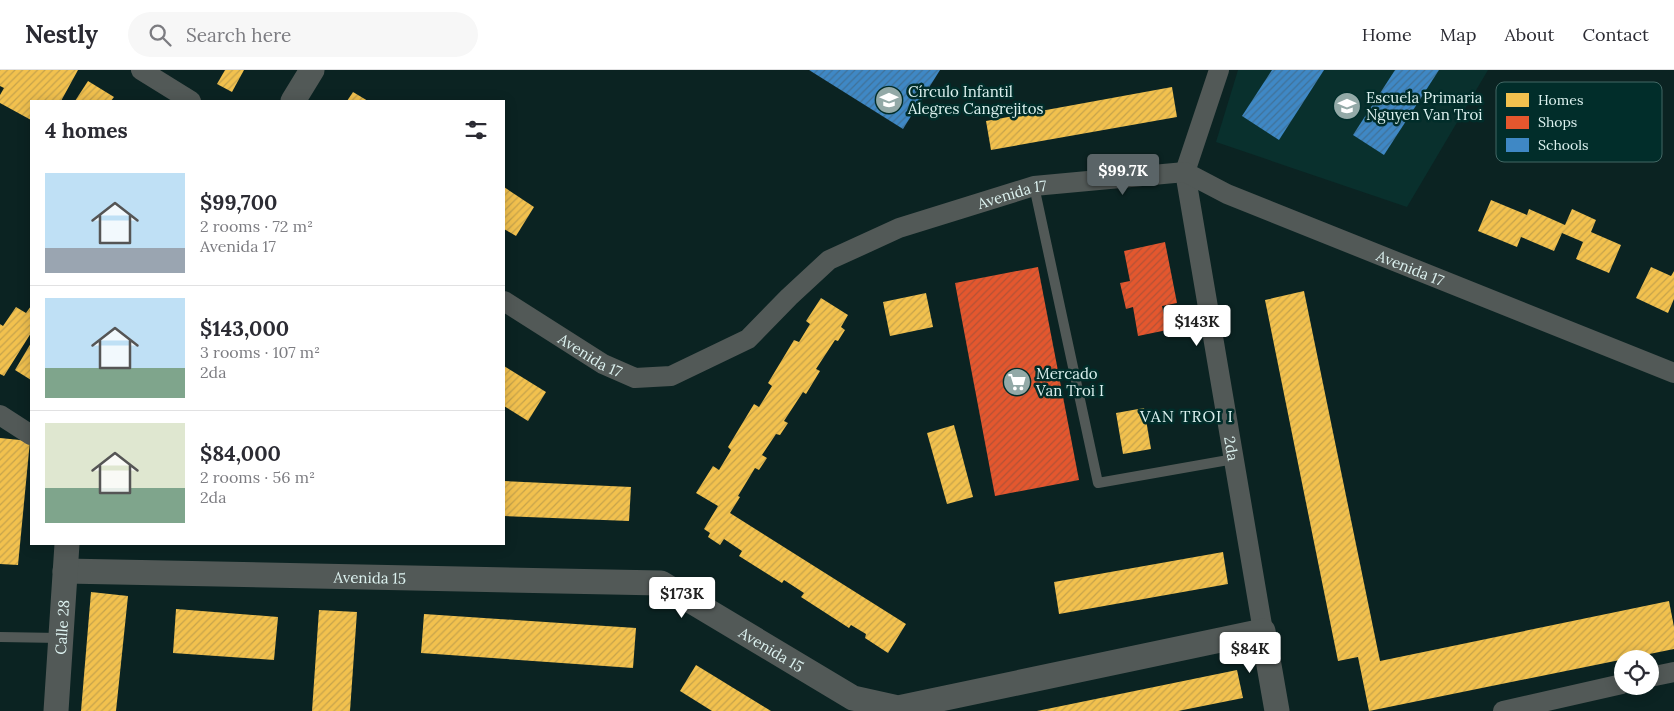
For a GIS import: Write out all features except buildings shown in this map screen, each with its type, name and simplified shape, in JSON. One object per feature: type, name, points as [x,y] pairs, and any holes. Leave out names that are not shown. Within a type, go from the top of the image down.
[{"type":"street","points":[[141,70],[189,100]]},
{"type":"street","points":[[294,100],[312,70]]},
{"type":"street","name":"2da","points":[[1219,70],[1185,172],[1277,711]]},
{"type":"street","name":"Avenida 17","points":[[505,302],[603,364],[635,378],[671,376],[748,339],[788,297],[829,260],[899,228],[1034,186],[1185,172],[1227,194],[1674,373]]},
{"type":"street","points":[[0,416],[30,434]]},
{"type":"street","name":"Calle 28","points":[[56,711],[67,545]]},
{"type":"street","name":"Avenida 15","points":[[65,571],[661,583],[853,698],[898,708],[1263,631]]},
{"type":"street","points":[[1659,675],[1674,672]]},
{"type":"street","points":[[1503,711],[1614,686]]},
{"type":"lane","points":[[1034,186],[1098,483],[1234,459]]},
{"type":"lane","points":[[0,637],[61,638]]},
{"type":"shaded area","name":"Escuela Primaria Nguyen Van Troi","points":[[1238,70],[1488,70],[1407,207],[1216,142]]},
{"type":"place","name":"Círculo Infantil Alegres Cangrejitos","points":[[889,100]]},
{"type":"place","name":"Escuela Primaria Nguyen Van Troi","points":[[1347,106]]},
{"type":"place","name":"Mercado Van Troi I","points":[[1017,382]]},
{"type":"district","name":"VAN TROI I","points":[[1187,416]]}]
